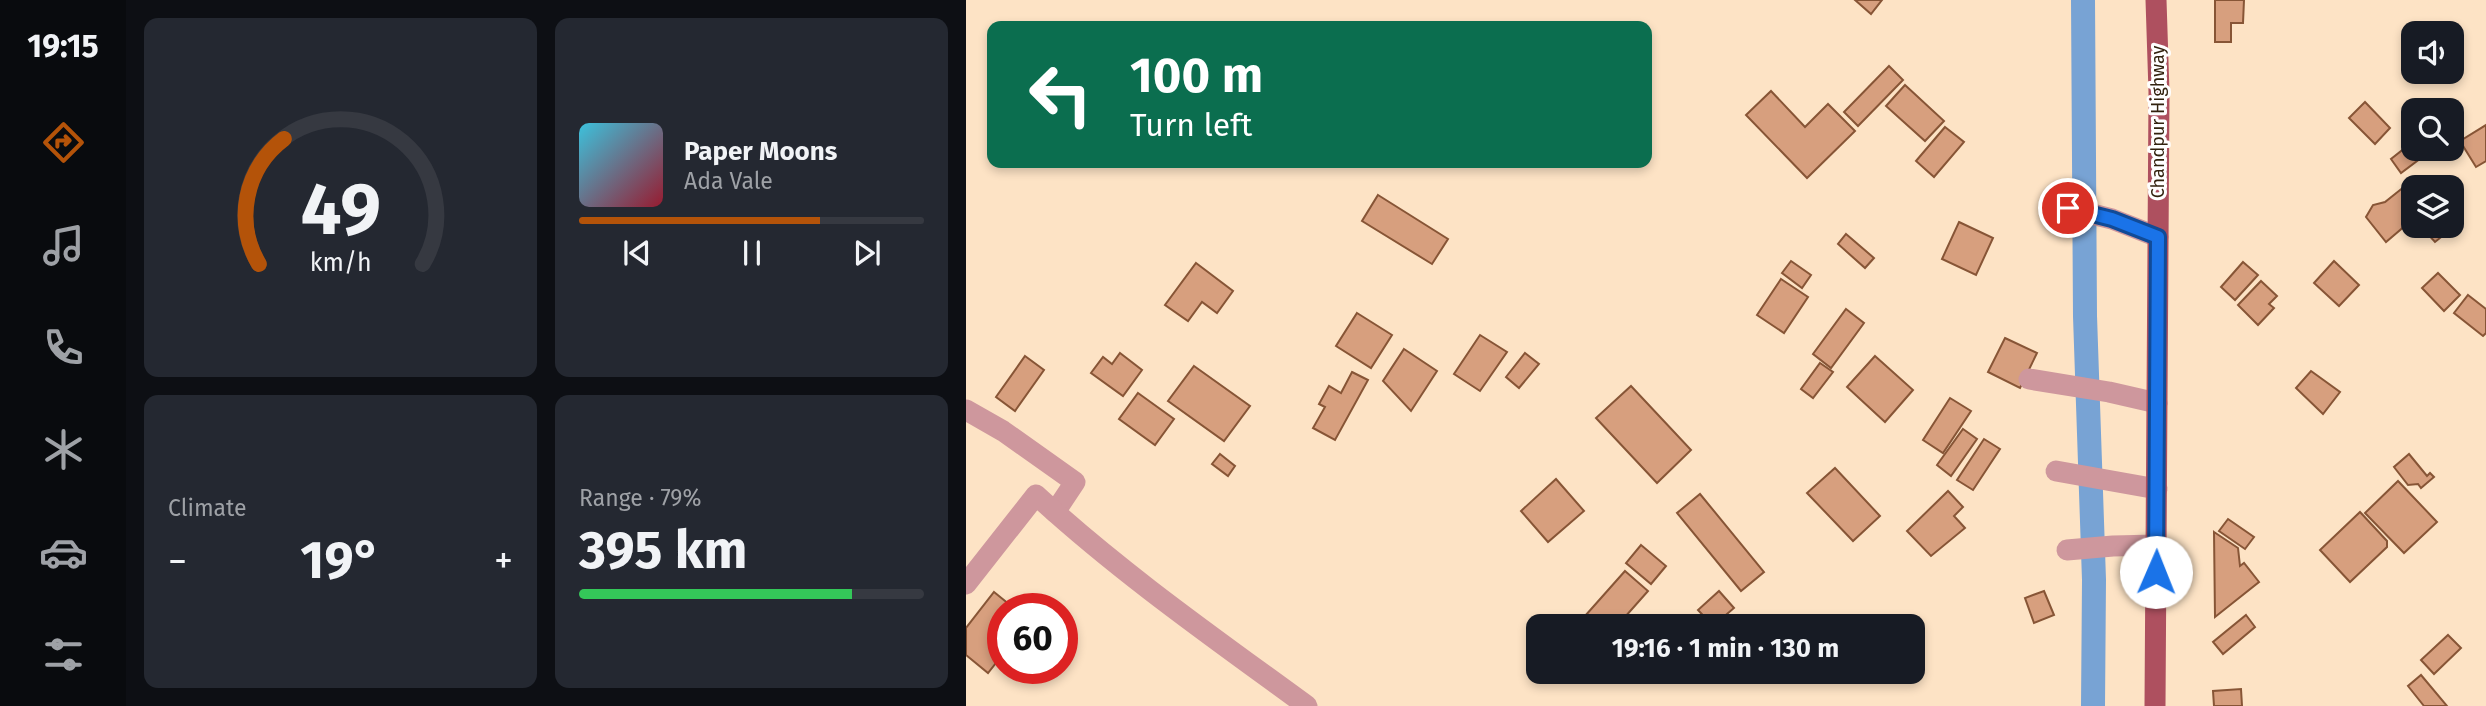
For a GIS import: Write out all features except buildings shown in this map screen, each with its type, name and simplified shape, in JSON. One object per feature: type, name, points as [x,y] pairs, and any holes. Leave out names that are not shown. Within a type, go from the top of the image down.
[{"type":"main road","name":"Chandpur Highway","points":[[2155,706],[2159,92],[2156,0]]},
{"type":"street","points":[[2068,208],[2112,219],[2158,237]]},
{"type":"street","points":[[2029,379],[2157,403]]},
{"type":"street","points":[[966,410],[1003,431],[1075,482],[1055,512]]},
{"type":"street","points":[[2056,471],[2157,489]]},
{"type":"street","points":[[966,584],[1036,495],[1076,532],[1143,586],[1307,706]]},
{"type":"street","points":[[2067,550],[2156,545]]},
{"type":"waterway","points":[[2083,0],[2085,316],[2094,580],[2093,706]]},
{"type":"route","points":[[2068,208],[2112,219],[2158,237],[2156,572]]}]
